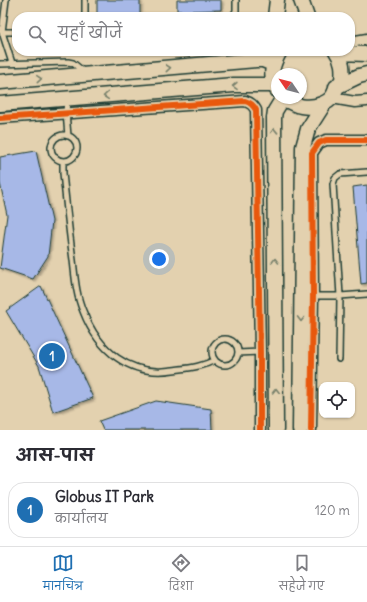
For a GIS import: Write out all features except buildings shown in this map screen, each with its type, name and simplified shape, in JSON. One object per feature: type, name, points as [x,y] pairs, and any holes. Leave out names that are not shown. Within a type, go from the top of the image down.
[{"type":"street","points":[[276,12],[277,0]]},
{"type":"street","points":[[301,0],[305,12]]},
{"type":"street","points":[[355,41],[367,39]]},
{"type":"street","points":[[355,53],[367,54]]},
{"type":"street","points":[[273,68],[277,56]]},
{"type":"street","points":[[311,430],[303,147],[308,129],[342,81],[342,62],[339,56]]},
{"type":"street","points":[[0,82],[256,60],[263,60],[273,64]]},
{"type":"street","points":[[292,104],[302,107],[314,107],[359,76],[367,74]]},
{"type":"street","points":[[0,118],[67,106],[234,85],[271,87]]},
{"type":"street","points":[[330,96],[355,102],[367,101]]},
{"type":"street","points":[[0,104],[67,106],[245,101],[251,103],[256,110],[260,430]]},
{"type":"street","points":[[276,430],[274,118],[275,111],[279,104]]},
{"type":"street","points":[[300,430],[312,153],[319,143],[326,140],[367,140]]},
{"type":"street","points":[[259,291],[276,292]]},
{"type":"lane","points":[[6,0],[1,31],[12,64]]},
{"type":"lane","points":[[85,0],[85,12]]},
{"type":"lane","points":[[235,12],[236,0]]},
{"type":"lane","points":[[1,31],[12,32]]},
{"type":"lane","points":[[0,64],[68,62],[88,75]]},
{"type":"lane","points":[[67,106],[68,136]]},
{"type":"lane","points":[[59,136],[68,136],[75,141],[77,150],[72,158],[63,161],[57,159],[51,153],[51,145],[55,138],[59,136]]},
{"type":"lane","points":[[63,161],[63,180],[77,288],[82,310],[97,339],[112,355],[134,367],[152,372],[166,372],[198,367],[215,360]]},
{"type":"lane","points":[[339,359],[340,296],[333,184],[335,178],[340,174],[367,172]]},
{"type":"lane","points":[[307,296],[367,294]]},
{"type":"lane","points":[[221,340],[229,340],[232,342],[238,353],[231,364],[222,365],[215,360],[212,353],[214,345],[221,340]]},
{"type":"lane","points":[[238,353],[260,352]]},
{"type":"cycle path","points":[[0,118],[245,101],[254,107],[256,110],[260,430]]},
{"type":"cycle path","points":[[311,430],[313,296],[312,153],[319,143],[326,140],[367,140]]},
{"type":"place","name":"Globus IT Park","points":[[52,356]]}]
